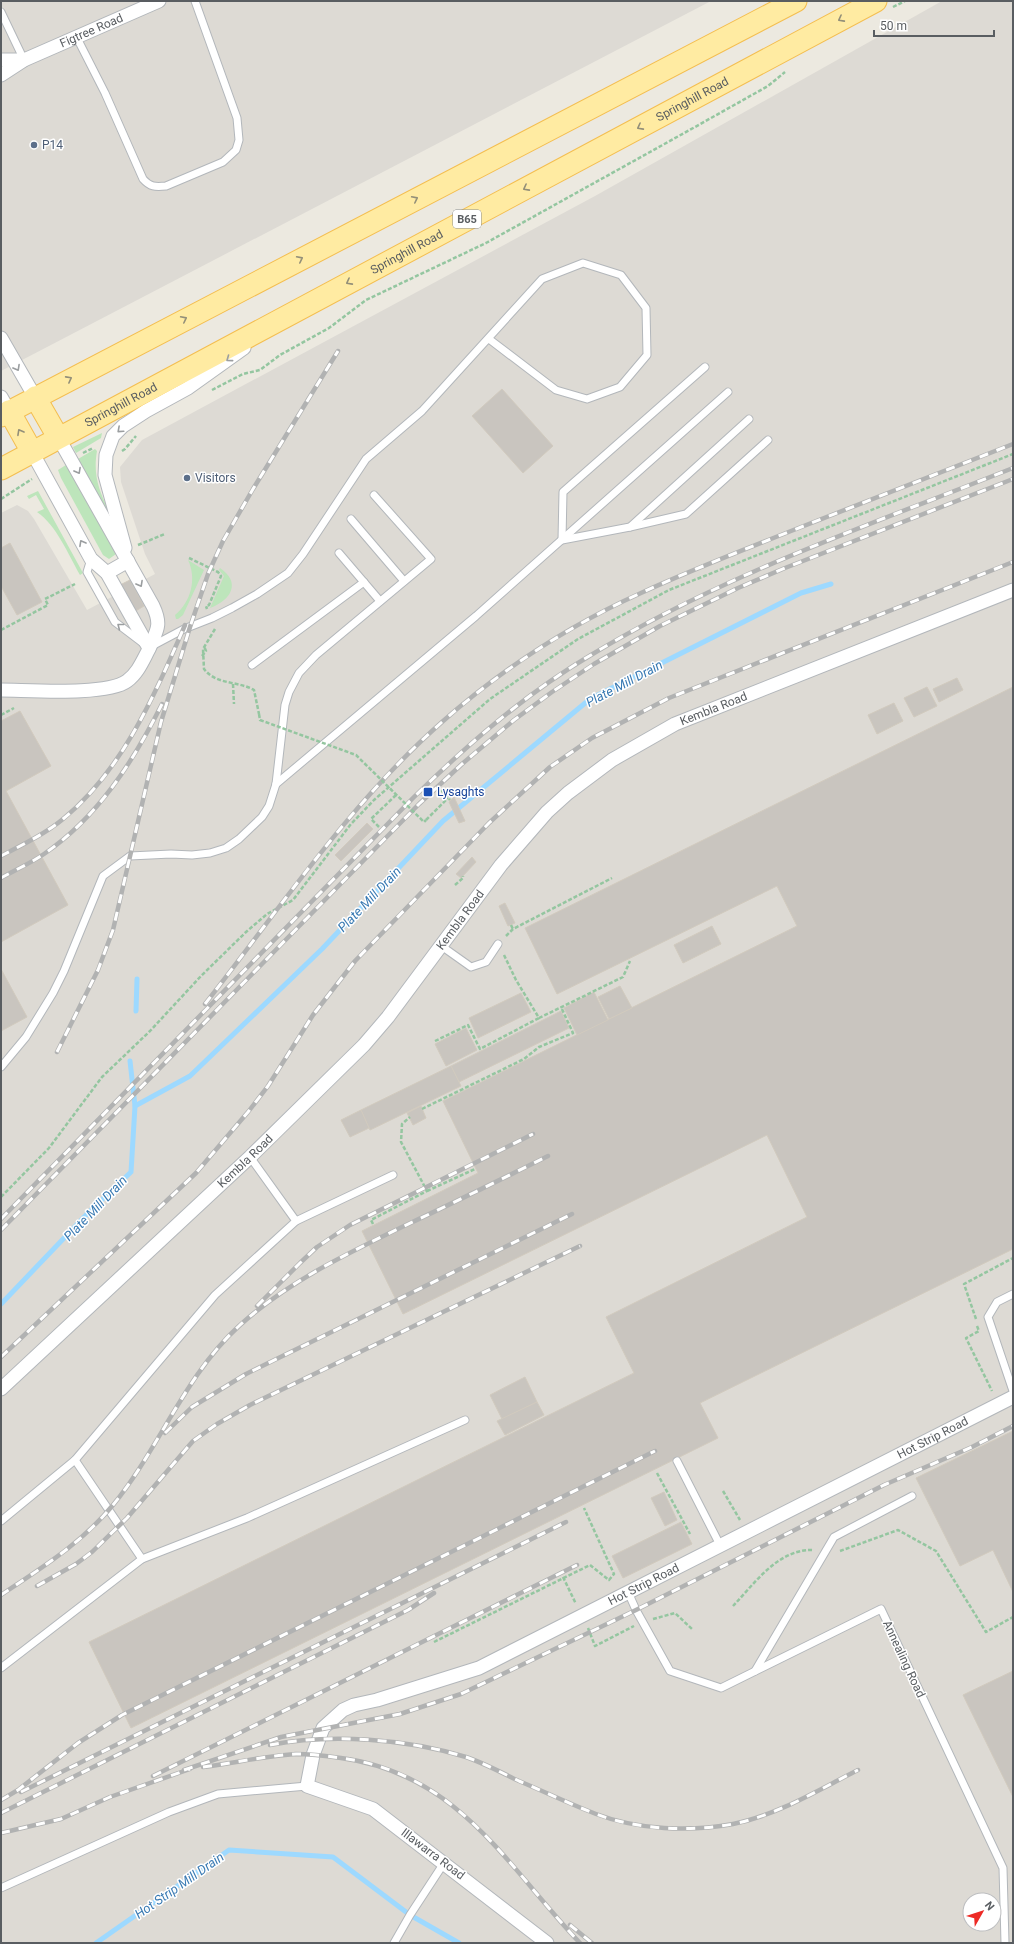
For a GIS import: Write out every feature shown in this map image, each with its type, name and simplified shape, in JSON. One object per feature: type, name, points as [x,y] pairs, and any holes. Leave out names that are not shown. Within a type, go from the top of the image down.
[{"type":"main road","points":[[32,452],[4,408],[35,397],[796,1]]},
{"type":"main road","name":"Springhill Road","points":[[1,469],[294,311],[884,5]]},
{"type":"main road","points":[[35,397],[58,437]]},
{"type":"street","name":"Figtree Road","points":[[1,75],[24,60],[159,1]]},
{"type":"street","name":"Figtree Road","points":[[1,60],[24,60]]},
{"type":"street","points":[[128,561],[119,520],[105,475],[106,455],[113,436],[123,426],[146,411],[188,388],[294,311]]},
{"type":"street","points":[[1,338],[35,397]]},
{"type":"street","points":[[1,690],[96,690],[117,686],[127,682],[135,674],[157,632],[159,621],[128,561],[58,437]]},
{"type":"street","points":[[32,452],[91,559],[107,573],[149,648]]},
{"type":"street","points":[[107,573],[128,561]]},
{"type":"street","name":"Kembla Road","points":[[1,1389],[250,1157],[364,1045],[388,1017],[440,945],[501,865],[547,812],[568,793],[612,760],[675,724],[1013,590]]},
{"type":"street","name":"Hot Strip Road","points":[[307,1786],[313,1755],[323,1728],[343,1710],[354,1705],[377,1700],[479,1668],[1013,1397]]},
{"type":"street","name":"Illawarra Road","points":[[307,1786],[373,1809],[547,1943]]},
{"type":"lane","points":[[76,38],[105,93],[143,179],[149,185],[156,187],[166,186],[222,162],[236,150],[239,140],[237,118],[195,1]]},
{"type":"lane","points":[[1,12],[24,60]]},
{"type":"lane","points":[[91,559],[87,572],[114,622],[149,648],[184,629],[228,610],[257,594],[288,573],[303,554],[366,459],[422,411],[542,279],[583,263],[621,275],[646,308],[647,356],[620,387],[587,399],[556,390],[489,339]]},
{"type":"lane","points":[[562,540],[563,492],[705,367]]},
{"type":"lane","points":[[276,784],[476,616],[728,392]]},
{"type":"lane","points":[[630,527],[749,420]]},
{"type":"lane","points":[[562,540],[630,527],[686,514],[768,440]]},
{"type":"lane","points":[[1,1067],[26,1036],[53,993],[64,971],[103,876],[130,856],[171,854],[192,855],[210,853],[226,848],[239,839],[262,817],[269,806],[276,784],[286,705],[293,683],[316,655],[431,559],[374,495]]},
{"type":"lane","points":[[351,519],[404,581]]},
{"type":"lane","points":[[339,553],[380,601]]},
{"type":"lane","points":[[252,666],[364,582]]},
{"type":"lane","points":[[440,945],[470,967],[486,962],[498,944]]},
{"type":"lane","points":[[250,1157],[296,1221]]},
{"type":"lane","points":[[1,1521],[75,1460],[214,1295],[296,1221],[393,1174]]},
{"type":"lane","points":[[1013,1294],[997,1302],[988,1317],[1013,1391]]},
{"type":"lane","points":[[1,1668],[142,1559],[247,1518],[465,1420]]},
{"type":"lane","points":[[75,1460],[142,1559]]},
{"type":"lane","points":[[677,1461],[720,1545]]},
{"type":"lane","points":[[755,1671],[834,1537],[912,1496]]},
{"type":"lane","name":"Annealing Road","points":[[628,1592],[642,1621],[670,1671],[721,1688],[880,1609],[1003,1868],[1005,1943]]},
{"type":"lane","points":[[1,1888],[169,1812],[218,1794],[307,1786]]},
{"type":"lane","points":[[394,1943],[410,1915],[444,1863]]},
{"type":"path","points":[[884,5],[905,1]]},
{"type":"path","points":[[209,392],[243,374],[260,370],[280,356],[329,328],[366,300],[486,243],[761,89],[786,71]]},
{"type":"path","points":[[117,450],[125,449],[139,431]]},
{"type":"path","points":[[77,456],[98,445]]},
{"type":"path","points":[[1,1197],[49,1148],[102,1078],[150,1031],[201,976],[246,932],[267,914],[293,900],[351,824],[374,800],[490,699],[578,639],[669,590],[1013,454]]},
{"type":"path","points":[[1,499],[27,482]]},
{"type":"path","points":[[138,545],[165,534]]},
{"type":"path","points":[[189,558],[218,572],[221,576],[209,605],[206,606],[207,609]]},
{"type":"path","points":[[1,630],[48,605],[45,600],[76,584]]},
{"type":"path","points":[[216,627],[204,646],[202,656],[203,666],[207,672],[232,684],[250,688],[255,691],[260,720],[356,755],[424,822],[449,799],[441,790]]},
{"type":"path","points":[[232,684],[234,704]]},
{"type":"path","points":[[1,715],[14,708]]},
{"type":"path","points":[[379,827],[371,819],[396,794]]},
{"type":"path","points":[[455,885],[464,878],[463,876]]},
{"type":"path","points":[[539,1018],[516,980],[498,944],[513,929],[612,878]]},
{"type":"path","points":[[511,925],[513,929]]},
{"type":"path","points":[[435,1041],[468,1025],[480,1049],[560,1007],[623,977],[630,961]]},
{"type":"path","points":[[422,1109],[524,1059],[539,1047],[573,1033],[560,1007]]},
{"type":"path","points":[[427,1191],[475,1169]]},
{"type":"path","points":[[989,1393],[993,1390],[966,1338],[979,1331],[973,1308],[964,1284],[1013,1258]]},
{"type":"path","points":[[657,1474],[690,1534]]},
{"type":"path","points":[[723,1491],[740,1521],[748,1517]]},
{"type":"path","points":[[434,1642],[590,1565],[609,1580],[614,1574],[584,1508]]},
{"type":"path","points":[[832,1551],[839,1551],[898,1530],[936,1551],[986,1632],[1013,1616]]},
{"type":"path","points":[[733,1606],[777,1560],[804,1550],[818,1550]]},
{"type":"path","points":[[563,1577],[582,1615],[595,1646],[642,1621],[675,1613],[692,1628]]},
{"type":"shaded area","points":[[1,1],[711,1],[1,371]]},
{"type":"shaded area","points":[[942,1],[1013,1],[1013,1943],[1,1943],[1,513],[17,505],[28,511],[87,610],[155,574],[145,554],[121,482],[120,467],[142,440],[595,196]]},
{"type":"green space","points":[[102,433],[101,438],[76,453],[73,447]]},
{"type":"green space","points":[[95,449],[97,451],[97,480],[102,496],[115,523],[113,524],[78,459]]},
{"type":"green space","points":[[66,465],[116,552],[116,554],[109,559],[103,555],[61,478],[58,470]]},
{"type":"green space","points":[[38,491],[83,573],[80,575],[56,533],[37,512],[44,509],[36,495],[29,499],[27,496]]},
{"type":"green space","points":[[188,560],[204,570],[183,615],[176,619],[175,615],[185,604],[191,590],[192,575]]},
{"type":"green space","points":[[220,568],[227,573],[230,579],[232,585],[231,590],[224,600],[218,605],[210,608],[224,576],[219,570]]},
{"type":"building","points":[[502,389],[553,446],[523,473],[472,416]]},
{"type":"building","points":[[10,543],[42,602],[17,615],[1,586],[1,548]]},
{"type":"building","points":[[130,580],[144,606],[134,612],[120,585]]},
{"type":"building","points":[[957,678],[963,690],[939,702],[933,689]]},
{"type":"building","points":[[927,687],[937,706],[914,717],[904,698]]},
{"type":"building","points":[[1013,687],[1013,1249],[700,1403],[718,1438],[131,1728],[89,1642],[634,1373],[606,1317],[807,1217],[767,1135],[403,1314],[362,1231],[478,1173],[443,1101],[797,926],[777,886],[557,994],[525,928]]},
{"type":"building","points":[[894,703],[903,721],[877,734],[868,715]]},
{"type":"building","points":[[20,711],[51,766],[6,791],[68,905],[1,942],[1,721]]},
{"type":"building","points":[[454,797],[465,821],[459,823],[449,802]]},
{"type":"building","points":[[367,823],[373,829],[341,861],[335,855]]},
{"type":"building","points":[[472,857],[476,862],[461,878],[456,874]]},
{"type":"building","points":[[505,903],[515,923],[508,926],[499,906]]},
{"type":"building","points":[[712,926],[721,944],[683,963],[674,945]]},
{"type":"building","points":[[1,969],[27,1017],[1,1031]]},
{"type":"building","points":[[620,986],[632,1008],[609,1019],[598,997]]},
{"type":"building","points":[[594,992],[608,1020],[577,1035],[564,1008]]},
{"type":"building","points":[[521,993],[531,1012],[478,1038],[469,1018]]},
{"type":"building","points":[[561,1011],[569,1028],[459,1082],[451,1066]]},
{"type":"building","points":[[466,1028],[477,1050],[446,1066],[435,1044]]},
{"type":"building","points":[[451,1066],[461,1086],[370,1130],[361,1110]]},
{"type":"building","points":[[421,1106],[426,1118],[413,1125],[407,1113]]},
{"type":"building","points":[[361,1110],[369,1128],[350,1137],[341,1120]]},
{"type":"building","points":[[525,1377],[537,1402],[502,1419],[490,1395]]},
{"type":"building","points":[[537,1402],[544,1415],[505,1435],[497,1421]]},
{"type":"building","points":[[1013,1431],[1013,1592],[993,1550],[960,1566],[916,1478]]},
{"type":"building","points":[[664,1492],[677,1520],[665,1526],[651,1498]]},
{"type":"building","points":[[681,1522],[692,1544],[623,1578],[612,1556]]},
{"type":"building","points":[[1013,1671],[1013,1797],[963,1695]]},
{"type":"waterway","name":"Plate Mill Drain","points":[[1,1304],[88,1213],[131,1172],[135,1106],[190,1076],[322,949],[443,821],[590,699],[801,593],[831,584]]},
{"type":"waterway","points":[[136,1011],[137,979]]},
{"type":"waterway","points":[[130,1061],[135,1106]]},
{"type":"waterway","name":"Hot Strip Mill Drain","points":[[96,1943],[229,1850],[333,1857],[410,1915],[459,1943]]},
{"type":"railway","points":[[57,1052],[98,970],[113,930],[161,722],[208,574],[223,541],[253,489],[338,351]]},
{"type":"railway","points":[[205,1004],[317,857],[376,787],[442,722],[488,684],[512,667],[562,634],[588,619],[660,585],[735,553],[1013,444]]},
{"type":"railway","points":[[1,1219],[413,798],[454,759],[520,703],[543,686],[591,655],[641,626],[692,600],[744,576],[851,531],[1013,468]]},
{"type":"railway","points":[[1,1230],[419,804],[462,764],[514,720],[594,664],[660,626],[738,588],[785,568],[1013,479]]},
{"type":"railway","points":[[1,1357],[196,1173],[268,1086],[313,1015],[355,961],[489,823],[550,767],[592,738],[669,698],[1013,562]]},
{"type":"railway","points":[[1,856],[49,830],[84,799],[103,778],[135,730],[149,704],[185,625]]},
{"type":"railway","points":[[1,878],[44,854],[81,823],[97,806],[112,787],[139,747],[162,704]]},
{"type":"railway","points":[[257,1306],[317,1247],[350,1225],[533,1134]]},
{"type":"railway","points":[[1,1595],[60,1554],[101,1519],[129,1483],[203,1367],[220,1345],[257,1311],[276,1296],[317,1270],[381,1237],[548,1156]]},
{"type":"railway","points":[[165,1433],[192,1407],[246,1374],[572,1214]]},
{"type":"railway","points":[[37,1586],[76,1564],[92,1552],[127,1518],[193,1441],[217,1424],[250,1405],[580,1246]]},
{"type":"railway","points":[[184,1770],[281,1737],[400,1714],[461,1694],[636,1610],[884,1485],[972,1447],[1013,1426]]},
{"type":"railway","points":[[1,1800],[18,1790],[78,1743],[122,1715],[655,1451]]},
{"type":"railway","points":[[21,1792],[566,1522]]},
{"type":"railway","points":[[153,1776],[577,1565]]},
{"type":"railway","points":[[1,1813],[408,1610],[434,1593]]},
{"type":"railway","points":[[270,1745],[318,1739],[343,1739],[394,1742],[419,1746],[466,1757],[596,1814],[646,1826],[682,1829],[716,1827],[766,1815],[858,1770]]},
{"type":"railway","points":[[203,1767],[284,1755],[313,1755],[341,1758],[382,1767],[418,1783],[449,1803],[477,1827],[503,1854],[580,1943]]},
{"type":"railway","points":[[1,1833],[61,1819],[110,1797],[190,1769]]},
{"type":"railway","points":[[570,1925],[592,1943]]},
{"type":"place","name":"P14","points":[[34,145]]},
{"type":"place","name":"Visitors","points":[[187,478]]},
{"type":"place","name":"Lysaghts","points":[[428,792]]}]
